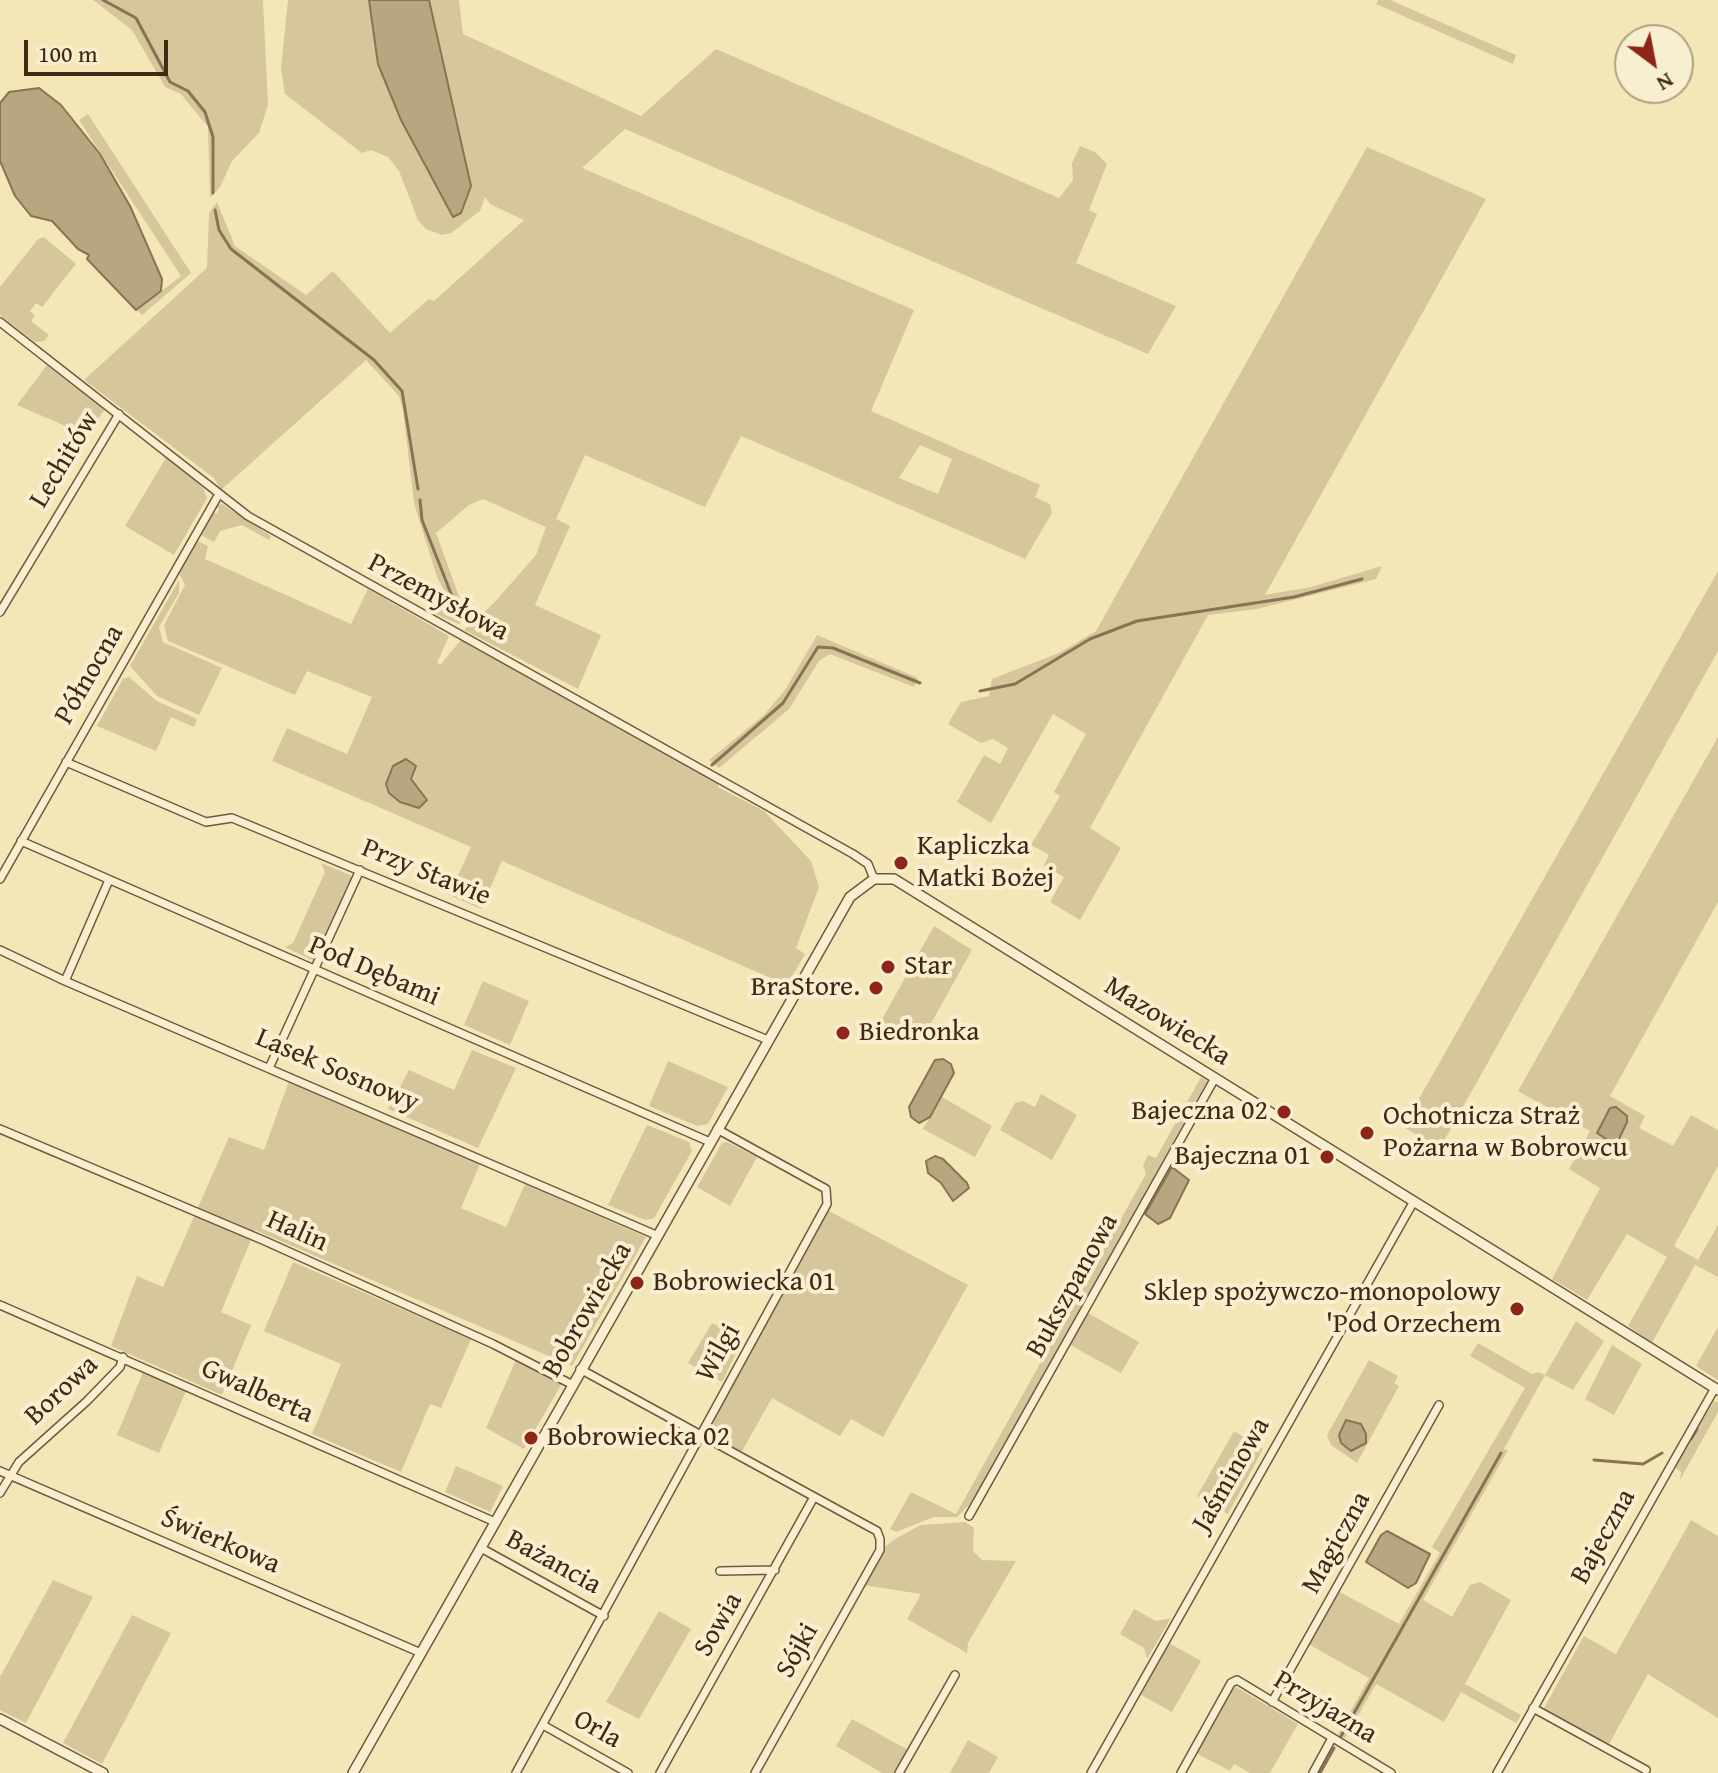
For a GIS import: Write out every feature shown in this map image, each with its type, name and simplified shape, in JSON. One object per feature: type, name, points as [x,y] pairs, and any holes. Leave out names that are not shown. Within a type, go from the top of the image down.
[{"type":"street","name":"Przemysłowa","points":[[0,322],[219,494],[279,535],[853,854],[868,864],[874,879]]},
{"type":"street","name":"Lechitów","points":[[0,612],[119,414]]},
{"type":"street","name":"Północna","points":[[0,879],[219,494]]},
{"type":"street","name":"Przy Stawie","points":[[66,762],[206,822],[232,818],[768,1040]]},
{"type":"street","name":"Pod Dębami","points":[[21,841],[710,1142]]},
{"type":"street","points":[[270,1066],[360,870]]},
{"type":"street","name":"Bobrowiecka","points":[[353,1773],[850,897],[874,879]]},
{"type":"street","name":"Mazowiecka","points":[[874,879],[894,879],[1717,1389]]},
{"type":"street","points":[[65,981],[109,880]]},
{"type":"street","name":"Lasek Sosnowy","points":[[0,950],[65,981],[270,1066],[656,1235]]},
{"type":"street","name":"Bukszpanowa","points":[[969,1516],[1215,1078]]},
{"type":"street","name":"Halin","points":[[0,1129],[265,1241],[493,1344],[571,1384]]},
{"type":"street","name":"Wilgi","points":[[516,1773],[604,1616],[828,1196],[826,1189],[717,1129]]},
{"type":"street","name":"Jaśminowa","points":[[1091,1773],[1414,1201]]},
{"type":"street","name":"Gwalberta","points":[[0,1305],[495,1522]]},
{"type":"street","name":"Borowa","points":[[0,1493],[19,1462],[120,1367],[123,1357]]},
{"type":"street","points":[[580,1369],[814,1497]]},
{"type":"street","name":"Bajeczna","points":[[1497,1773],[1717,1389]]},
{"type":"street","name":"Magiczna","points":[[1272,1702],[1439,1405]]},
{"type":"street","name":"Świerkowa","points":[[0,1471],[421,1653]]},
{"type":"street","name":"Sójki","points":[[755,1773],[880,1550],[877,1531],[814,1497]]},
{"type":"street","name":"Sowia","points":[[660,1773],[814,1497]]},
{"type":"street","name":"Bażancia","points":[[481,1548],[604,1616]]},
{"type":"street","points":[[720,1571],[775,1570]]},
{"type":"street","points":[[899,1773],[955,1675]]},
{"type":"street","name":"Przyjazna","points":[[1181,1773],[1231,1683],[1237,1680],[1331,1740],[1391,1773]]},
{"type":"street","points":[[1533,1708],[1645,1772],[1651,1760]]},
{"type":"street","points":[[0,1719],[89,1770],[103,1773]]},
{"type":"street","name":"Orla","points":[[543,1725],[628,1773]]},
{"type":"street","points":[[1313,1773],[1331,1740]]},
{"type":"shaded area","points":[[93,0],[263,0],[268,105],[259,133],[232,161],[220,187],[210,198],[208,127],[181,94],[165,87],[132,30]]},
{"type":"shaded area","points":[[288,0],[369,0],[378,64],[401,120],[453,216],[471,186],[429,0],[459,0],[463,34],[641,116],[716,49],[1059,198],[1073,180],[1072,163],[1080,146],[1095,152],[1107,164],[1089,210],[1097,214],[1076,263],[1176,306],[1148,354],[625,129],[582,168],[914,310],[871,411],[1040,485],[1035,497],[1050,504],[1052,513],[1025,559],[741,436],[705,507],[585,455],[556,519],[570,526],[535,605],[601,635],[578,689],[464,630],[493,604],[536,555],[546,527],[483,499],[469,505],[436,533],[467,618],[459,624],[433,613],[449,600],[437,577],[414,503],[403,410],[399,396],[366,360],[221,490],[214,478],[84,380],[207,268],[209,213],[217,202],[235,246],[306,295],[333,271],[390,333],[429,299],[434,301],[524,220],[490,204],[485,197],[480,211],[451,233],[442,235],[426,229],[418,220],[399,171],[388,157],[371,150],[362,153],[285,94],[281,69]],"holes":[[[920,445],[952,459],[938,494],[899,478]]]},
{"type":"shaded area","points":[[369,0],[429,0],[471,186],[461,213],[453,217],[401,120],[378,64]]},
{"type":"shaded area","points":[[1378,0],[1390,0],[1516,55],[1513,64],[1376,4]]},
{"type":"shaded area","points":[[39,88],[61,105],[100,154],[130,206],[162,279],[161,291],[136,310],[87,259],[89,255],[78,249],[52,221],[31,216],[15,196],[0,161],[0,103],[9,92]]},
{"type":"shaded area","points":[[88,114],[191,273],[142,315],[137,310],[181,276],[79,120]]},
{"type":"shaded area","points":[[1367,147],[1486,199],[1265,595],[1311,587],[1382,566],[1376,579],[1257,609],[1208,615],[1090,828],[1121,848],[1080,920],[1050,902],[1064,877],[1044,865],[1049,855],[1031,845],[1060,796],[1054,792],[1086,734],[1053,714],[991,823],[957,802],[984,755],[1000,764],[1008,748],[993,739],[981,743],[948,724],[961,702],[989,696],[992,679],[1059,653],[1096,631]]},
{"type":"shaded area","points":[[44,237],[76,264],[42,307],[36,303],[30,311],[35,316],[31,321],[49,335],[44,341],[35,342],[0,315],[0,287],[38,239]]},
{"type":"shaded area","points":[[47,365],[105,409],[86,435],[17,405]]},
{"type":"shaded area","points":[[167,456],[203,488],[207,498],[174,555],[125,526]]},
{"type":"shaded area","points":[[222,504],[271,536],[269,540],[242,525],[220,531],[214,542],[201,535],[212,512],[217,514],[219,509],[215,506]]},
{"type":"shaded area","points":[[195,540],[208,546],[205,559],[351,624],[368,589],[449,636],[437,663],[441,664],[461,640],[720,782],[718,787],[764,811],[811,861],[819,887],[796,948],[805,954],[787,985],[502,861],[481,909],[449,895],[471,847],[272,761],[287,728],[347,754],[372,697],[307,671],[295,695],[168,641],[164,625],[185,585],[178,571]]},
{"type":"shaded area","points":[[1718,571],[1718,651],[1440,1148],[1403,1127]]},
{"type":"shaded area","points":[[179,580],[179,593],[159,627],[163,642],[222,668],[199,715],[157,696],[130,666]]},
{"type":"shaded area","points":[[817,635],[918,678],[914,687],[830,654],[819,661],[789,709],[719,768],[709,760],[763,716],[785,690]]},
{"type":"shaded area","points":[[129,677],[157,701],[197,719],[194,727],[171,717],[156,751],[97,726],[123,679]]},
{"type":"shaded area","points":[[1718,737],[1718,902],[1610,1096],[1645,1116],[1639,1128],[1673,1146],[1691,1115],[1718,1130],[1718,1166],[1674,1246],[1698,1260],[1718,1225],[1718,1277],[1695,1265],[1652,1343],[1628,1326],[1667,1257],[1627,1234],[1587,1300],[1552,1279],[1600,1188],[1569,1169],[1590,1131],[1518,1091]]},
{"type":"shaded area","points":[[406,759],[416,766],[411,779],[427,800],[419,808],[400,802],[389,793],[386,784],[393,766]]},
{"type":"shaded area","points":[[321,863],[352,876],[314,961],[285,947],[293,943],[325,872]]},
{"type":"shaded area","points":[[934,926],[972,950],[920,1043],[881,1021]]},
{"type":"shaded area","points":[[483,981],[529,1001],[510,1045],[464,1025]]},
{"type":"shaded area","points":[[472,1050],[516,1068],[478,1148],[388,1109],[409,1070],[454,1090]]},
{"type":"shaded area","points":[[943,1059],[951,1064],[954,1073],[930,1117],[919,1123],[911,1117],[909,1107],[935,1060]]},
{"type":"shaded area","points":[[668,1061],[728,1087],[708,1124],[697,1126],[649,1106]]},
{"type":"shaded area","points":[[1201,1077],[1207,1081],[973,1501],[957,1517],[934,1517],[896,1532],[890,1529],[911,1492],[956,1514],[1146,1174],[1143,1165],[1148,1155],[1156,1158]]},
{"type":"shaded area","points":[[289,1081],[480,1164],[461,1208],[506,1227],[525,1184],[646,1237],[572,1366],[255,1230],[221,1312],[251,1325],[222,1395],[111,1346],[137,1276],[163,1287],[229,1137],[264,1150]]},
{"type":"shaded area","points":[[1041,1094],[1077,1115],[1052,1160],[1000,1130],[1015,1103],[1023,1101],[1035,1107]]},
{"type":"shaded area","points":[[942,1097],[992,1126],[975,1157],[923,1129]]},
{"type":"shaded area","points":[[1616,1107],[1627,1116],[1627,1122],[1618,1141],[1612,1143],[1597,1133],[1610,1108]]},
{"type":"shaded area","points":[[647,1125],[689,1142],[692,1151],[654,1218],[645,1220],[608,1205]]},
{"type":"shaded area","points":[[727,1142],[757,1157],[730,1206],[697,1187],[722,1143]]},
{"type":"shaded area","points":[[935,1156],[943,1159],[969,1188],[953,1201],[941,1183],[928,1173],[926,1161]]},
{"type":"shaded area","points":[[1172,1167],[1189,1180],[1170,1218],[1158,1224],[1145,1214]]},
{"type":"shaded area","points":[[827,1210],[968,1285],[883,1437],[851,1419],[840,1436],[772,1398],[741,1453],[703,1432]]},
{"type":"shaded area","points":[[293,1262],[471,1339],[441,1408],[430,1404],[401,1472],[312,1434],[341,1364],[264,1331]]},
{"type":"shaded area","points":[[1088,1313],[1139,1342],[1121,1373],[1070,1345]]},
{"type":"shaded area","points":[[1576,1321],[1604,1341],[1573,1390],[1545,1375]]},
{"type":"shaded area","points":[[712,1323],[743,1339],[722,1382],[688,1363]]},
{"type":"shaded area","points":[[1718,1327],[1718,1380],[1696,1366]]},
{"type":"shaded area","points":[[1478,1343],[1532,1374],[1538,1372],[1545,1375],[1504,1449],[1508,1450],[1423,1600],[1452,1617],[1470,1585],[1480,1582],[1511,1600],[1465,1684],[1521,1715],[1516,1723],[1461,1692],[1444,1722],[1376,1684],[1345,1738],[1338,1734],[1369,1678],[1308,1644],[1338,1591],[1399,1624],[1440,1553],[1432,1547],[1525,1388],[1470,1356]]},
{"type":"shaded area","points":[[1612,1345],[1642,1364],[1614,1415],[1585,1399]]},
{"type":"shaded area","points":[[516,1360],[550,1376],[561,1385],[524,1449],[486,1428]]},
{"type":"shaded area","points":[[1369,1360],[1398,1376],[1394,1383],[1399,1386],[1357,1463],[1331,1445],[1327,1435]]},
{"type":"shaded area","points":[[143,1372],[186,1391],[159,1453],[117,1435]]},
{"type":"shaded area","points":[[1714,1401],[1718,1403],[1718,1412],[1680,1480],[1681,1472],[1674,1467]]},
{"type":"shaded area","points":[[1346,1420],[1361,1424],[1366,1434],[1366,1443],[1351,1451],[1341,1443],[1339,1435]]},
{"type":"shaded area","points":[[1234,1431],[1263,1449],[1228,1514],[1197,1496]]},
{"type":"shaded area","points":[[456,1466],[503,1486],[490,1512],[445,1492]]},
{"type":"shaded area","points":[[1691,1520],[1718,1536],[1718,1718],[1648,1674],[1609,1744],[1546,1711],[1544,1708],[1584,1636],[1616,1654]]},
{"type":"shaded area","points":[[965,1522],[974,1528],[973,1551],[982,1560],[1016,1561],[968,1643],[967,1653],[907,1619],[921,1594],[863,1585],[882,1549],[895,1539],[921,1525]]},
{"type":"shaded area","points":[[1387,1531],[1430,1554],[1416,1583],[1408,1588],[1366,1562],[1381,1535]]},
{"type":"shaded area","points":[[53,1580],[93,1597],[26,1723],[0,1710],[0,1677]]},
{"type":"shaded area","points":[[1134,1609],[1156,1621],[1171,1618],[1147,1659],[1144,1648],[1120,1634]]},
{"type":"shaded area","points":[[659,1611],[691,1629],[639,1719],[606,1702]]},
{"type":"shaded area","points":[[132,1615],[171,1633],[102,1764],[63,1743]]},
{"type":"shaded area","points":[[1169,1643],[1201,1661],[1172,1712],[1141,1695]]},
{"type":"shaded area","points":[[1236,1687],[1298,1724],[1270,1773],[1250,1773],[1234,1764],[1230,1771],[1196,1753],[1228,1692]]},
{"type":"shaded area","points":[[852,1719],[908,1750],[895,1773],[882,1773],[836,1746]]},
{"type":"shaded area","points":[[968,1740],[998,1757],[989,1773],[950,1773]]},
{"type":"waterway","points":[[103,0],[136,18],[170,82],[188,91],[205,112],[213,137],[213,193]]},
{"type":"waterway","points":[[215,210],[219,230],[231,249],[374,360],[402,391],[418,489]]},
{"type":"waterway","points":[[420,500],[422,520],[461,619]]},
{"type":"waterway","points":[[980,691],[1015,684],[1090,639],[1137,621],[1294,597],[1362,579]]},
{"type":"waterway","points":[[712,765],[783,703],[818,647],[833,648],[920,683]]},
{"type":"waterway","points":[[1691,1439],[1697,1429]]},
{"type":"waterway","points":[[1340,1738],[1501,1453]]},
{"type":"waterway","points":[[1594,1460],[1643,1464],[1662,1453]]},
{"type":"waterway","points":[[1320,1773],[1334,1748]]},
{"type":"place","name":"Kapliczka Matki Bożej","points":[[901,863]]},
{"type":"place","name":"Star","points":[[888,967]]},
{"type":"place","name":"BraStore.","points":[[876,988]]},
{"type":"place","name":"Biedronka","points":[[843,1033]]},
{"type":"place","name":"Bajeczna 02","points":[[1284,1112]]},
{"type":"place","name":"Ochotnicza Straż Pożarna w Bobrowcu","points":[[1367,1133]]},
{"type":"place","name":"Bajeczna 01","points":[[1327,1157]]},
{"type":"place","name":"Bobrowiecka 01","points":[[637,1283]]},
{"type":"place","name":"Sklep spożywczo-monopolowy 'Pod Orzechem","points":[[1517,1309]]},
{"type":"place","name":"Bobrowiecka 02","points":[[531,1438]]}]
